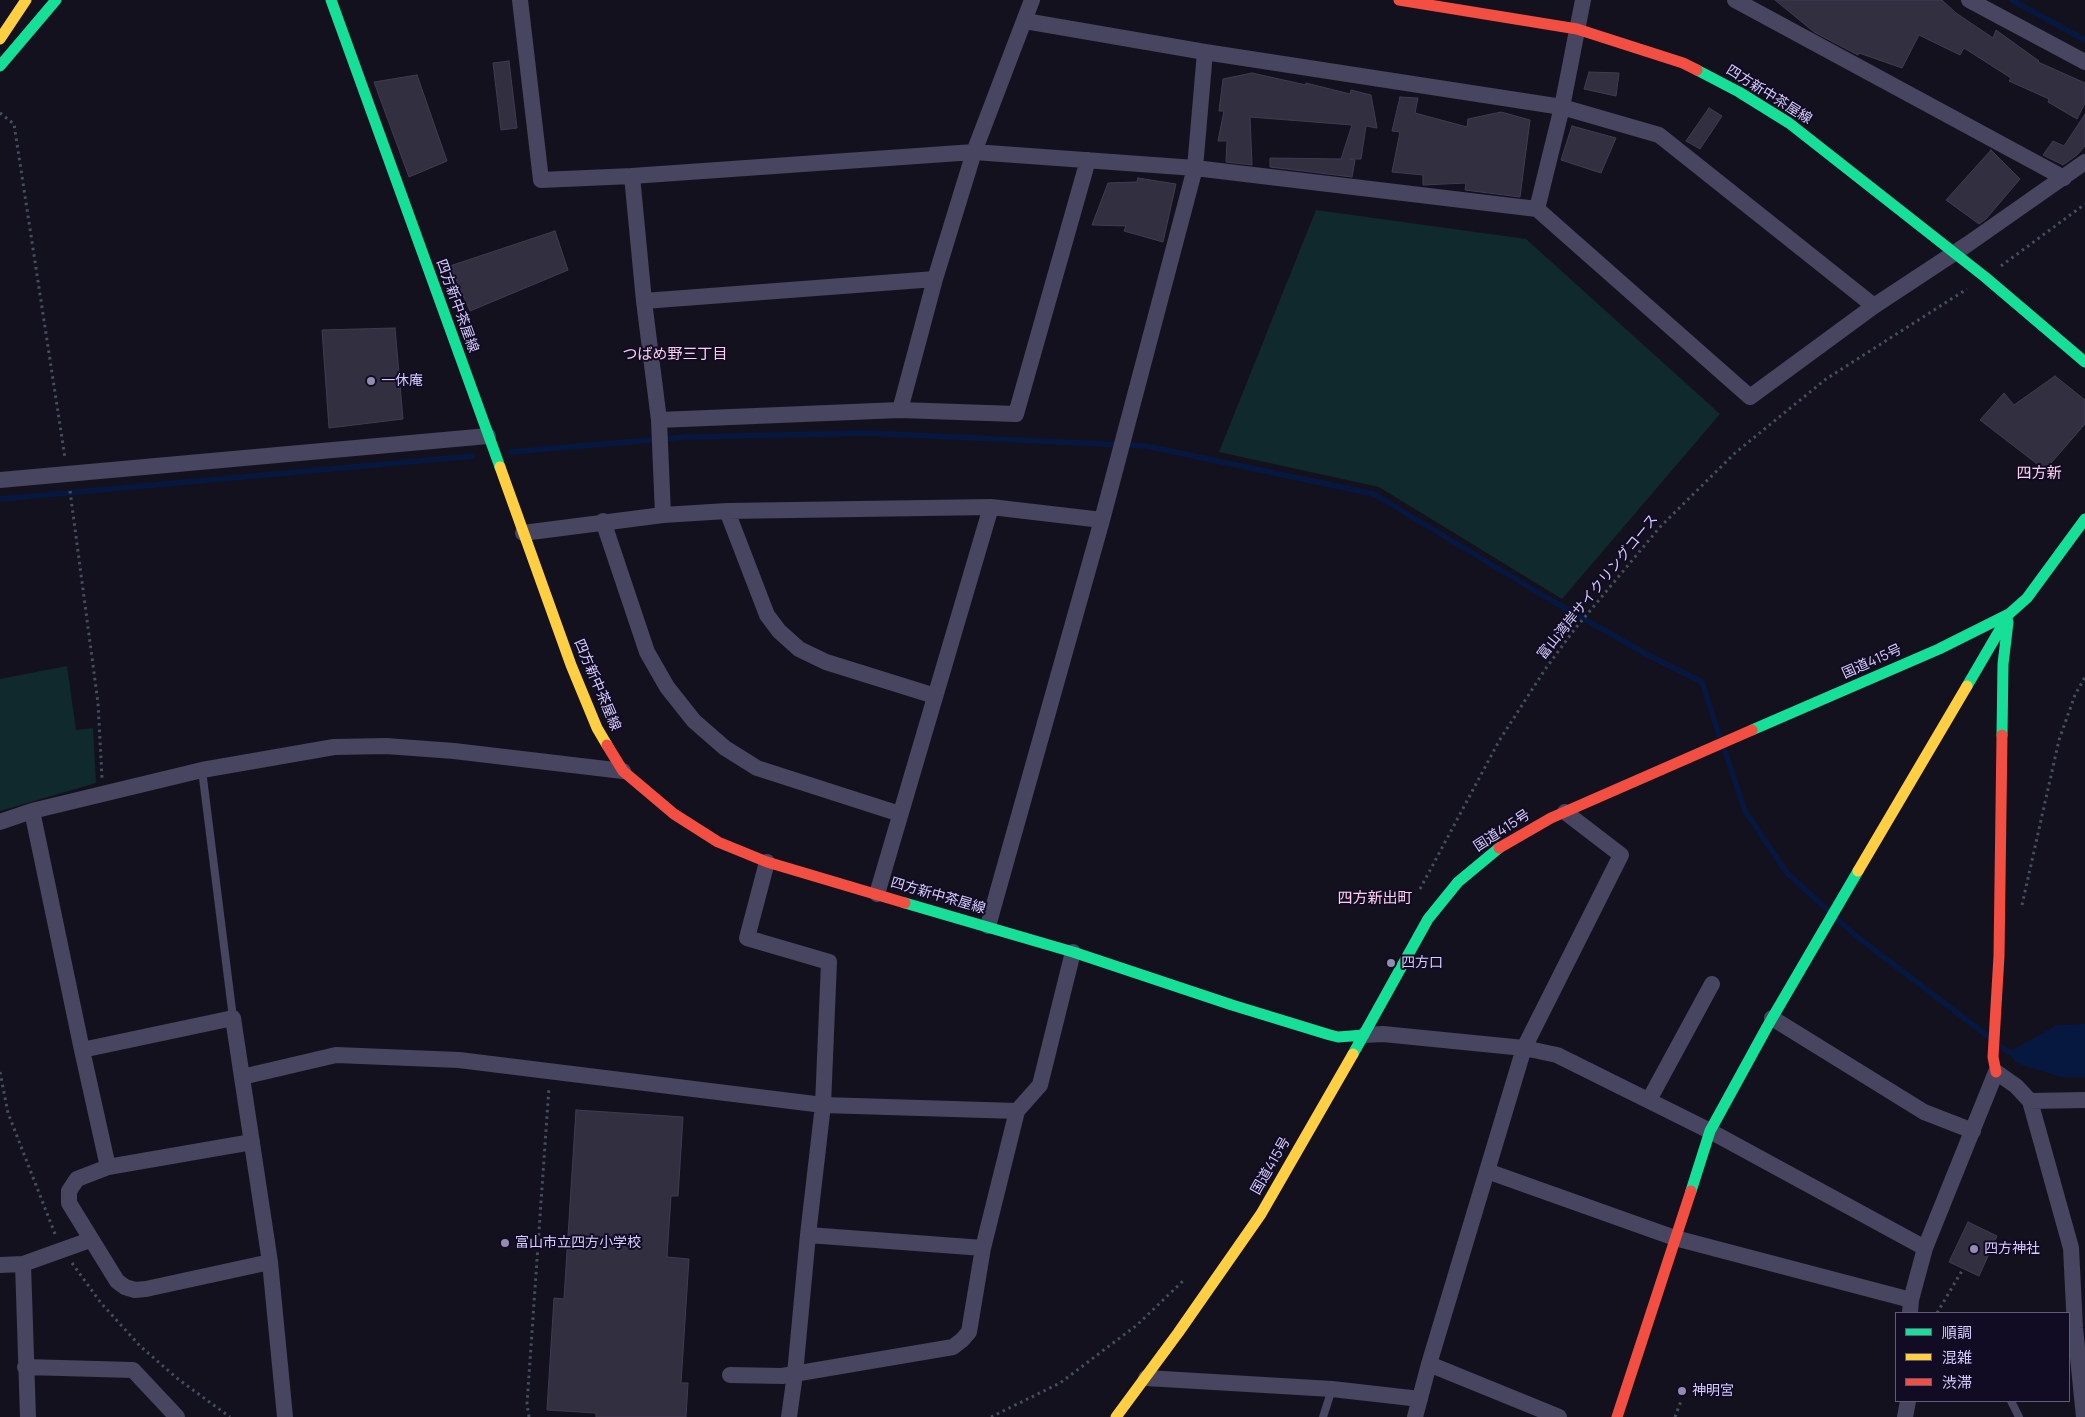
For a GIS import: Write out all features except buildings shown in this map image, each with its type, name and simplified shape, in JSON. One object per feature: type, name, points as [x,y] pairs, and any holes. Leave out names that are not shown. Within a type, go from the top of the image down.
[{"type":"main road","points":[[0,39],[26,0]]},
{"type":"main road","points":[[0,66],[56,0]]},
{"type":"main road","name":"四方新中茶屋線","points":[[331,0],[571,665],[597,728],[623,771],[674,814],[718,842],[767,862],[1073,952],[1232,1005],[1330,1035],[1338,1037],[1364,1035]]},
{"type":"main road","name":"四方新中茶屋線","points":[[1399,0],[1578,29],[1683,63],[1739,92],[1789,123],[1954,252],[2085,362]]},
{"type":"main road","name":"国道415号","points":[[1116,1417],[1146,1378],[1261,1214],[1428,919],[1458,882],[1492,852],[1530,829],[1939,649],[2008,614],[2028,598],[2085,519]]},
{"type":"main road","points":[[1617,1417],[1710,1131],[1772,1018],[2008,614]]},
{"type":"main road","points":[[1994,1065],[2000,956],[2004,664],[2008,614]]},
{"type":"street","points":[[520,0],[541,180],[632,176],[974,152],[1195,168],[1537,209],[1750,397],[1874,306],[2085,162]]},
{"type":"street","points":[[900,410],[935,280],[974,152],[1032,0]]},
{"type":"street","points":[[1537,209],[1562,107],[1583,0]]},
{"type":"street","points":[[1735,0],[2064,178]]},
{"type":"street","points":[[1969,0],[2085,62]]},
{"type":"street","points":[[1024,21],[1205,52],[1562,107],[1659,135],[1874,306]]},
{"type":"street","points":[[988,926],[1102,520],[1195,168],[1205,52]]},
{"type":"street","points":[[659,420],[900,410],[1016,414],[1088,160]]},
{"type":"street","points":[[632,176],[644,301],[659,420],[664,515]]},
{"type":"street","points":[[644,301],[935,280]]},
{"type":"street","points":[[0,480],[488,436]]},
{"type":"street","points":[[523,533],[603,521],[727,511],[991,507],[1102,520]]},
{"type":"street","points":[[877,894],[991,507]]},
{"type":"street","points":[[727,511],[767,615],[799,649],[826,662],[935,696]]},
{"type":"street","points":[[603,521],[647,652],[667,687],[694,721],[725,748],[757,768],[900,814]]},
{"type":"street","points":[[0,822],[32,811],[202,770],[334,747],[386,746],[454,751],[623,771]]},
{"type":"street","points":[[32,811],[108,1167]]},
{"type":"street","points":[[1415,1417],[1429,1364],[1524,1048],[1621,855],[1565,812]]},
{"type":"street","points":[[767,862],[747,938],[829,962],[823,1105],[789,1417]]},
{"type":"street","points":[[730,1375],[782,1376],[953,1347],[969,1332],[984,1248],[1017,1111],[1040,1085],[1073,952]]},
{"type":"street","points":[[1649,1100],[1712,984]]},
{"type":"street","points":[[82,1050],[233,1018],[270,1262],[285,1417]]},
{"type":"street","points":[[1772,1018],[1924,1112],[1973,1131]]},
{"type":"street","points":[[1364,1035],[1383,1034],[1524,1048],[1557,1055],[1710,1131],[1925,1248]]},
{"type":"street","points":[[242,1077],[336,1055],[459,1060],[823,1105],[1017,1111]]},
{"type":"street","points":[[1487,1171],[1675,1238],[1910,1307],[1925,1248],[1973,1131],[1994,1065],[2030,1101],[2078,1248],[2072,1328],[2083,1388],[2084,1417]]},
{"type":"street","points":[[2030,1101],[2085,1100]]},
{"type":"street","points":[[252,1142],[108,1167],[76,1179],[69,1191],[68,1203],[118,1282],[125,1287],[135,1290],[270,1262]]},
{"type":"street","points":[[808,1234],[984,1248]]},
{"type":"street","points":[[0,1266],[23,1264],[90,1240]]},
{"type":"street","points":[[23,1264],[28,1417]]},
{"type":"street","points":[[1429,1364],[1530,1412],[1559,1417]]},
{"type":"street","points":[[25,1368],[133,1370],[165,1411],[177,1417]]},
{"type":"street","points":[[1146,1378],[1332,1389],[1420,1399]]},
{"type":"street","points":[[1905,1417],[1908,1402]]},
{"type":"lane","points":[[202,770],[233,1018]]},
{"type":"lane","points":[[1322,1417],[1332,1389]]},
{"type":"lane","points":[[2012,1402],[2019,1417]]},
{"type":"path","points":[[0,112],[14,124],[67,474],[98,703],[103,794]]},
{"type":"path","points":[[1997,269],[2085,204]]},
{"type":"path","name":"富山湾岸サイクリングコース","points":[[1416,895],[1498,741],[1544,671],[1589,611],[1660,527],[1735,453],[1826,379],[1968,287]]},
{"type":"path","points":[[2019,913],[2059,740],[2075,696],[2085,677]]},
{"type":"path","points":[[0,1072],[8,1113],[56,1238]]},
{"type":"path","points":[[529,1417],[526,1404],[549,1087]]},
{"type":"path","points":[[70,1261],[101,1303],[140,1346],[178,1379],[230,1417]]},
{"type":"path","points":[[1939,1312],[1963,1268]]},
{"type":"path","points":[[991,1417],[1060,1383],[1137,1324],[1191,1272]]},
{"type":"path","points":[[1675,1417],[1681,1401]]},
{"type":"green space","points":[[1316,210],[1526,239],[1720,414],[1562,599],[1379,487],[1219,452]]},
{"type":"green space","points":[[67,666],[76,730],[93,728],[96,783],[0,811],[0,679]]},
{"type":"water","points":[[2085,1024],[2085,1077],[2061,1077],[2016,1063],[2009,1052],[2057,1025]]},
{"type":"waterway","points":[[2012,0],[2085,40]]},
{"type":"waterway","points":[[511,452],[685,437],[869,433],[1146,446],[1374,494],[1549,599],[1648,655],[1702,682],[1719,735]]},
{"type":"waterway","points":[[0,499],[473,456]]},
{"type":"waterway","points":[[1725,751],[1745,811],[1787,873],[1830,912]]},
{"type":"waterway","points":[[1836,918],[1856,936],[1989,1037]]},
{"type":"waterway","points":[[2000,1046],[2009,1052]]},
{"type":"traffic: fast","points":[[0,66],[56,0]]},
{"type":"traffic: fast","points":[[331,0],[500,467]]},
{"type":"traffic: fast","points":[[1697,70],[1739,92],[1789,123],[1985,277],[2085,362]]},
{"type":"traffic: fast","points":[[1752,730],[1939,649],[2009,614],[2027,598],[2085,519]]},
{"type":"traffic: fast","points":[[1967,686],[2009,614]]},
{"type":"traffic: fast","points":[[2002,735],[2003,664],[2008,622]]},
{"type":"traffic: fast","points":[[1353,1054],[1428,919],[1458,882],[1499,848]]},
{"type":"traffic: fast","points":[[1691,1191],[1710,1131],[1767,1027],[1858,871]]},
{"type":"traffic: fast","points":[[905,903],[1073,952],[1232,1005],[1330,1035],[1338,1037],[1364,1035]]},
{"type":"traffic: slow","points":[[0,39],[26,0]]},
{"type":"traffic: slow","points":[[500,467],[571,665],[597,728],[607,745]]},
{"type":"traffic: slow","points":[[1858,871],[1967,686]]},
{"type":"traffic: slow","points":[[1116,1417],[1178,1333],[1261,1214],[1353,1054]]},
{"type":"traffic: jam","points":[[1399,0],[1577,29],[1683,63],[1697,70]]},
{"type":"traffic: jam","points":[[1499,848],[1551,818],[1752,730]]},
{"type":"traffic: jam","points":[[1996,1072],[1993,1057],[1999,956],[2002,735]]},
{"type":"traffic: jam","points":[[607,745],[623,771],[674,814],[718,842],[767,862],[905,903]]},
{"type":"traffic: jam","points":[[1617,1417],[1691,1191]]},
{"type":"place","name":"一休庵","points":[[371,381]]},
{"type":"place","name":"四方口","points":[[1391,963]]},
{"type":"place","name":"富山市立四方小学校","points":[[505,1243]]},
{"type":"place","name":"四方神社","points":[[1974,1249]]},
{"type":"place","name":"神明宮","points":[[1682,1391]]},
{"type":"district","name":"つばめ野三丁目","points":[[675,355]]},
{"type":"district","name":"四方新","points":[[2039,474]]},
{"type":"district","name":"四方新出町","points":[[1375,899]]}]
